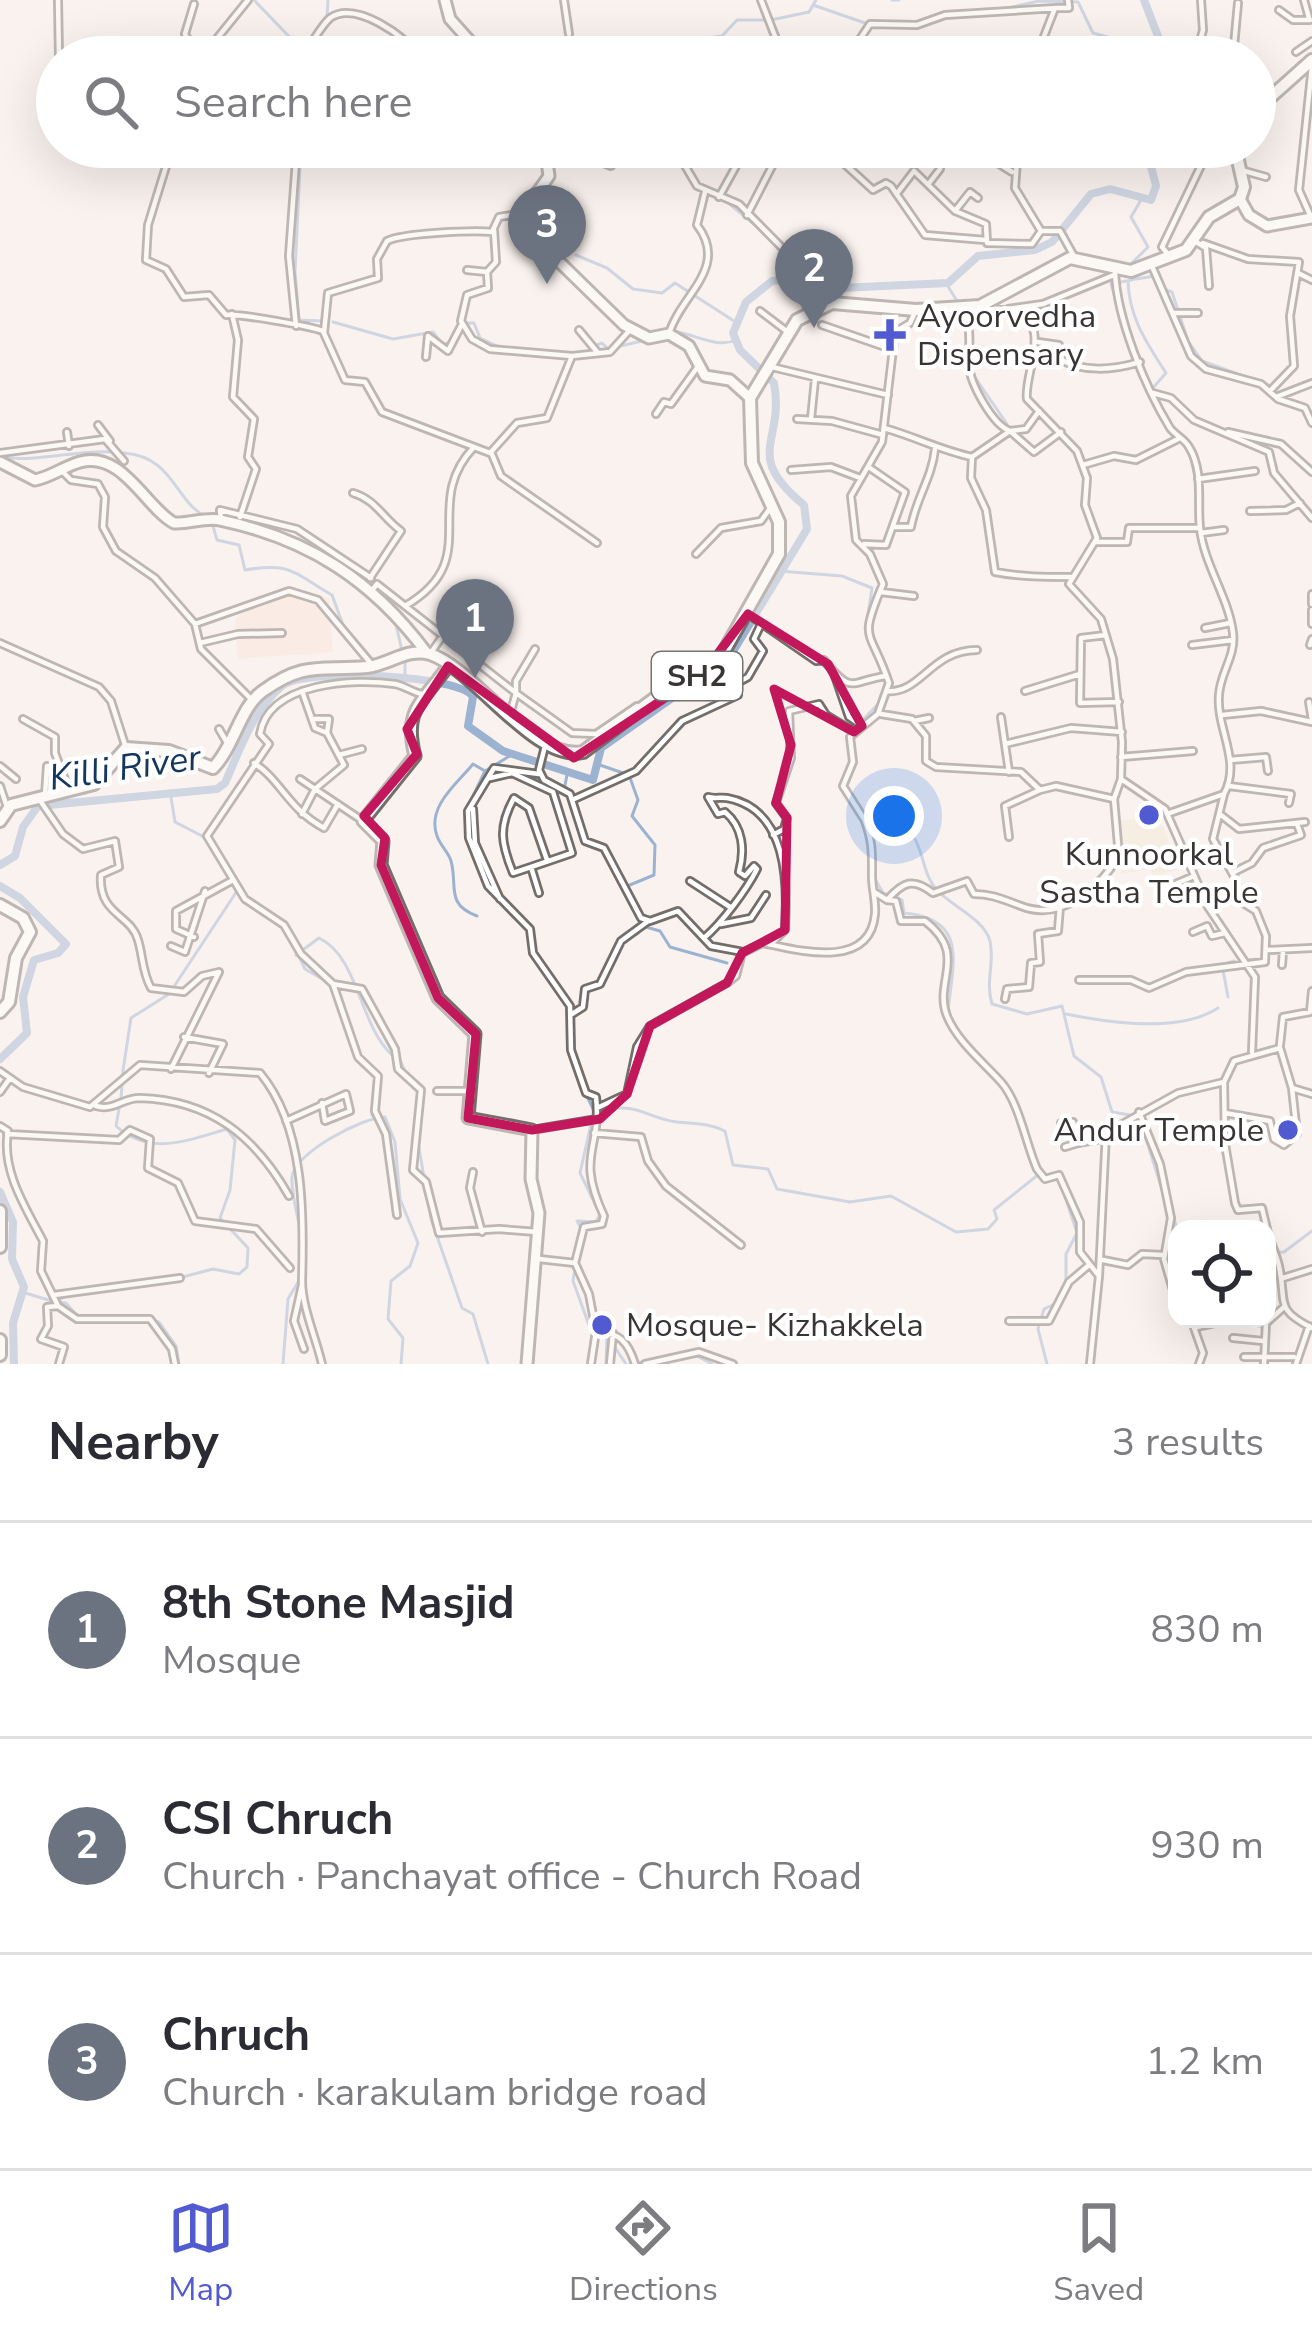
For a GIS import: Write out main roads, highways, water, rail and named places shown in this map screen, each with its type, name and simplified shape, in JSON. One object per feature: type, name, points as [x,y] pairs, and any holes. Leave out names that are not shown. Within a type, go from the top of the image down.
[{"type":"main road","points":[[445,0],[450,19],[465,36]]},
{"type":"main road","points":[[1276,92],[1312,60]]},
{"type":"main road","points":[[549,168],[540,188],[543,247],[631,329],[647,337],[669,334],[689,346],[705,376],[730,380],[750,398]]},
{"type":"main road","points":[[1240,168],[1240,199],[1249,215],[1267,226],[1312,218]]},
{"type":"main road","name":"SH2","points":[[445,669],[545,746],[570,754],[583,752],[665,691],[703,674],[731,645],[748,614],[781,548],[779,522],[752,463],[750,398],[756,381],[806,313],[832,299],[916,310],[985,308],[1075,258],[1120,275],[1152,270],[1198,242],[1209,217],[1240,199]]},
{"type":"main road","points":[[0,458],[35,480],[79,462],[95,462],[137,485],[167,521],[217,520],[298,542],[373,584],[445,669],[407,729],[415,756],[363,820],[383,841],[381,865],[438,998],[475,1034],[470,1120],[532,1130],[537,1232],[528,1364]]},
{"type":"main road","points":[[0,821],[8,807],[43,802],[99,781],[117,752],[126,748],[169,752],[210,769],[230,746],[254,701],[292,670],[374,667],[428,653]]},
{"type":"main road","points":[[0,905],[17,913],[30,929],[3,1003]]},
{"type":"main road","points":[[0,1211],[0,1247]]},
{"type":"main road","points":[[0,1340],[0,1355]]},
{"type":"waterway","points":[[254,0],[289,36]]},
{"type":"waterway","points":[[327,17],[328,0]]},
{"type":"waterway","points":[[771,20],[809,12],[816,0]]},
{"type":"waterway","points":[[892,0],[899,0]]},
{"type":"waterway","name":"Killi River","points":[[1144,0],[1158,36]]},
{"type":"waterway","points":[[1003,9],[1039,1],[1078,2]]},
{"type":"waterway","points":[[1078,2],[1093,33],[1104,36]]},
{"type":"waterway","points":[[813,5],[865,23]]},
{"type":"waterway","points":[[319,36],[331,20]]},
{"type":"waterway","points":[[722,36],[737,20],[765,20]]},
{"type":"waterway","points":[[875,27],[912,26]]},
{"type":"waterway","points":[[391,28],[400,36]]},
{"type":"waterway","points":[[300,168],[295,272],[299,320],[322,321]]},
{"type":"waterway","name":"Killi River","points":[[0,865],[15,856],[23,827],[38,806],[217,789],[225,783],[263,706],[282,686],[296,680],[382,676],[463,689],[473,697],[468,726],[503,751],[593,780],[601,748],[729,658],[807,529],[804,505],[785,488],[770,460],[774,383],[740,350],[733,333],[746,302],[772,281],[801,278],[840,288],[948,283],[978,256],[1035,250],[1052,242],[1091,194],[1110,189],[1151,200],[1156,186],[1151,168]]},
{"type":"waterway","points":[[698,189],[726,201],[755,225]]},
{"type":"waterway","points":[[1128,267],[1148,247],[1131,217],[1141,200]]},
{"type":"waterway","points":[[542,223],[554,242]]},
{"type":"waterway","points":[[576,255],[607,268],[633,289],[662,293],[675,283],[734,321]]},
{"type":"waterway","points":[[791,260],[801,278]]},
{"type":"waterway","points":[[1136,279],[1155,276]]},
{"type":"waterway","points":[[1134,279],[1128,281],[1135,318],[1166,373],[1152,389]]},
{"type":"waterway","points":[[1124,327],[1111,284],[1126,281]]},
{"type":"waterway","points":[[946,283],[960,306]]},
{"type":"waterway","points":[[1163,289],[1172,292],[1188,341],[1202,361],[1274,387]]},
{"type":"waterway","points":[[333,322],[393,339],[433,332],[443,345],[451,342]]},
{"type":"waterway","points":[[466,323],[474,323],[480,338],[501,348]]},
{"type":"waterway","points":[[658,332],[678,332],[718,343],[736,340]]},
{"type":"waterway","points":[[592,347],[602,343],[608,349],[646,340]]},
{"type":"waterway","points":[[510,348],[572,353]]},
{"type":"waterway","points":[[974,376],[1007,424]]},
{"type":"waterway","points":[[1296,402],[1312,412]]},
{"type":"waterway","points":[[1244,434],[1275,441]]},
{"type":"waterway","points":[[1178,439],[1189,451],[1197,485]]},
{"type":"waterway","points":[[0,457],[115,452]]},
{"type":"waterway","points":[[124,453],[153,462],[206,517]]},
{"type":"waterway","points":[[207,523],[257,535]]},
{"type":"waterway","points":[[213,526],[217,540],[239,545],[245,570],[282,568],[332,595],[343,625],[374,661]]},
{"type":"waterway","points":[[1204,553],[1229,623]]},
{"type":"waterway","points":[[779,571],[842,576],[872,588],[866,628],[881,665]]},
{"type":"waterway","points":[[395,620],[402,651]]},
{"type":"waterway","points":[[405,658],[405,680]]},
{"type":"waterway","points":[[854,729],[880,702]]},
{"type":"waterway","points":[[477,916],[457,900],[451,861],[437,836],[436,815],[473,764],[485,771],[513,754]]},
{"type":"waterway","points":[[597,764],[629,775],[638,800],[632,816],[655,845],[654,875],[625,887]]},
{"type":"waterway","points":[[849,766],[842,788],[856,811]]},
{"type":"waterway","points":[[564,790],[568,770]]},
{"type":"waterway","points":[[467,836],[465,813],[485,771]]},
{"type":"waterway","points":[[170,791],[175,822],[206,838],[228,876]]},
{"type":"waterway","points":[[222,811],[229,799]]},
{"type":"waterway","points":[[864,819],[889,816],[908,829],[932,883],[987,933],[992,1004],[1027,1014],[1062,1006],[1074,1056],[1101,1077],[1112,1112],[1130,1115]]},
{"type":"waterway","points":[[472,851],[484,884],[528,929]]},
{"type":"waterway","points":[[875,879],[883,893],[902,900],[904,913],[925,917],[948,935],[953,962],[948,1012]]},
{"type":"waterway","name":"Killi River","points":[[0,886],[20,898],[66,944],[58,953],[34,960],[23,997],[27,1033],[0,1059]]},
{"type":"waterway","points":[[175,985],[237,891]]},
{"type":"waterway","points":[[253,906],[269,917]]},
{"type":"waterway","points":[[1255,914],[1264,938]]},
{"type":"waterway","points":[[646,927],[660,931],[670,947],[727,963]]},
{"type":"waterway","points":[[296,955],[319,938],[332,947],[351,975],[372,1027],[392,1055]]},
{"type":"waterway","points":[[294,946],[305,969],[331,984],[338,1007]]},
{"type":"waterway","points":[[1240,960],[1262,959],[1264,954]]},
{"type":"waterway","points":[[1222,965],[1234,961]]},
{"type":"waterway","points":[[1223,970],[1228,997]]},
{"type":"waterway","points":[[122,1077],[131,1018],[169,994]]},
{"type":"waterway","points":[[1066,1014],[1123,1023],[1165,1023],[1218,1008]]},
{"type":"waterway","points":[[400,1060],[408,1078]]},
{"type":"waterway","points":[[579,1079],[594,1111],[580,1173],[600,1214],[596,1222],[577,1221],[581,1228],[573,1281],[590,1328],[607,1336],[606,1364]]},
{"type":"waterway","points":[[121,1098],[122,1085]]},
{"type":"waterway","points":[[372,1115],[375,1091]]},
{"type":"waterway","points":[[419,1132],[422,1100]]},
{"type":"waterway","points":[[119,1109],[116,1126],[142,1141],[170,1143],[227,1129],[235,1140],[230,1190],[220,1218],[248,1248],[247,1267],[239,1274],[213,1269],[156,1284]]},
{"type":"waterway","points":[[602,1111],[633,1109],[719,1128],[725,1131],[733,1165],[768,1169],[777,1189],[850,1202],[891,1196],[956,1232],[988,1229],[997,1219],[994,1210],[1039,1174]]},
{"type":"waterway","points":[[301,1234],[292,1184],[296,1168],[331,1138],[385,1117],[395,1142],[400,1199],[418,1243],[410,1266],[391,1281],[388,1319],[403,1338],[401,1364]]},
{"type":"waterway","points":[[1141,1123],[1165,1199]]},
{"type":"waterway","points":[[418,1142],[431,1219],[462,1308],[473,1314],[488,1364]]},
{"type":"waterway","points":[[1062,1187],[1077,1233],[1066,1254],[1066,1284]]},
{"type":"waterway","name":"Killi River","points":[[0,1192],[13,1222],[12,1259],[24,1287],[13,1323],[14,1364]]},
{"type":"waterway","points":[[1170,1205],[1174,1220]]},
{"type":"waterway","points":[[1276,1252],[1284,1252],[1312,1231]]},
{"type":"waterway","points":[[283,1364],[288,1299],[300,1279]]},
{"type":"waterway","points":[[22,1292],[55,1302],[70,1294]]},
{"type":"waterway","points":[[58,1302],[66,1303],[78,1317],[111,1318]]},
{"type":"waterway","points":[[1047,1364],[1038,1329],[1044,1309],[1057,1303]]},
{"type":"waterway","points":[[127,1317],[159,1322],[176,1346],[179,1364]]},
{"type":"waterway","points":[[1197,1328],[1198,1333]]},
{"type":"waterway","points":[[614,1346],[626,1364]]},
{"type":"waterway","points":[[692,1353],[712,1364]]},
{"type":"waterway","points":[[630,1364],[654,1360]]},
{"type":"place","name":"Chruch","points":[[547,284]]},
{"type":"place","name":"CSI Chruch","points":[[814,328]]},
{"type":"place","name":"Ayoorvedha Dispensary","points":[[890,335]]},
{"type":"place","name":"8th Stone Masjid","points":[[475,678]]},
{"type":"place","name":"Kunnoorkal Sastha Temple","points":[[1149,815]]},
{"type":"place","name":"Andur Temple","points":[[1288,1130]]},
{"type":"place","name":"Mosque- Kizhakkela","points":[[602,1325]]}]
